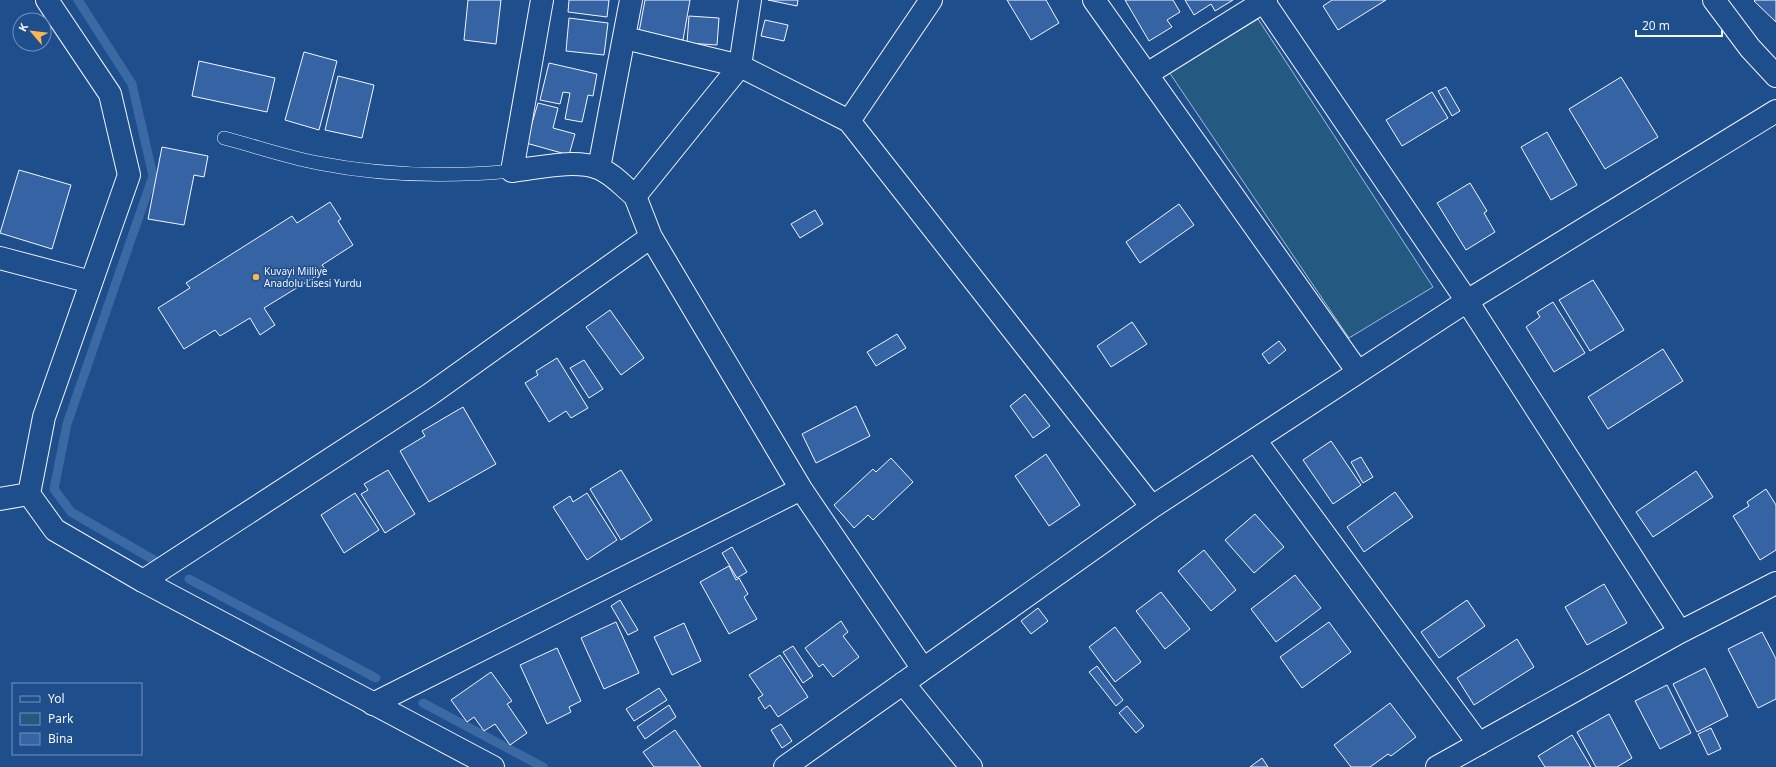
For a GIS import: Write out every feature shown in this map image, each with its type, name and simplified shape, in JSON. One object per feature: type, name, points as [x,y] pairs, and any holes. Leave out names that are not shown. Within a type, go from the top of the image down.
[{"type":"street","points":[[47,0],[110,94],[129,174],[44,417],[30,494],[55,530],[143,581],[492,767]]},
{"type":"street","points":[[542,0],[512,171],[573,164],[586,164],[599,168],[610,174],[635,196],[651,237],[801,489],[923,669]]},
{"type":"street","points":[[599,168],[625,38],[631,0]]},
{"type":"street","points":[[635,196],[740,66],[750,0]]},
{"type":"street","points":[[849,121],[931,0]]},
{"type":"street","points":[[1094,0],[1358,372]]},
{"type":"street","points":[[1714,0],[1750,48],[1776,76]]},
{"type":"street","points":[[1147,74],[1265,1],[1467,301],[1680,632]]},
{"type":"street","points":[[625,38],[740,66],[849,121],[1152,507]]},
{"type":"street","points":[[785,767],[1152,507],[1467,301],[1776,111]]},
{"type":"street","points":[[143,581],[429,395],[651,237]]},
{"type":"street","points":[[0,258],[91,282]]},
{"type":"street","points":[[1255,440],[1479,744]]},
{"type":"street","points":[[373,704],[801,489]]},
{"type":"street","points":[[0,499],[30,494]]},
{"type":"street","points":[[1440,766],[1680,632],[1776,582]]},
{"type":"street","points":[[903,683],[971,767]]},
{"type":"lane","points":[[224,138],[316,163],[352,169],[424,175],[468,175],[512,171]]},
{"type":"green space","points":[[1258,19],[1433,287],[1349,338],[1169,72]]},
{"type":"building","points":[[468,0],[501,0],[496,44],[464,40]]},
{"type":"building","points":[[569,0],[609,0],[607,17],[568,12]]},
{"type":"building","points":[[645,0],[690,0],[683,40],[639,32]]},
{"type":"building","points":[[768,0],[798,0],[797,6]]},
{"type":"building","points":[[1007,0],[1046,0],[1059,23],[1031,40]]},
{"type":"building","points":[[1125,0],[1173,0],[1180,12],[1167,20],[1172,27],[1149,41]]},
{"type":"building","points":[[1185,0],[1233,0],[1215,11],[1211,4],[1194,15]]},
{"type":"building","points":[[1332,0],[1386,0],[1338,30],[1323,6]]},
{"type":"building","points":[[1776,0],[1776,22],[1754,1]]},
{"type":"building","points":[[689,16],[719,18],[717,45],[687,43]]},
{"type":"building","points":[[569,18],[608,23],[604,55],[566,51]]},
{"type":"building","points":[[765,20],[788,25],[784,41],[761,36]]},
{"type":"building","points":[[304,52],[337,61],[319,130],[285,120]]},
{"type":"building","points":[[199,61],[275,78],[267,112],[192,96]]},
{"type":"building","points":[[549,63],[597,74],[593,96],[588,95],[582,122],[565,119],[570,93],[563,92],[560,104],[540,100]]},
{"type":"building","points":[[338,76],[374,85],[362,138],[325,130]]},
{"type":"building","points":[[1621,77],[1658,137],[1605,169],[1569,109]]},
{"type":"building","points":[[1446,87],[1460,111],[1452,116],[1438,91]]},
{"type":"building","points":[[1432,92],[1448,118],[1402,146],[1386,120]]},
{"type":"building","points":[[538,103],[558,108],[553,128],[575,134],[569,155],[526,143]]},
{"type":"building","points":[[1547,132],[1577,185],[1551,200],[1521,147]]},
{"type":"building","points":[[162,147],[208,156],[204,177],[194,175],[184,225],[148,219]]},
{"type":"building","points":[[19,170],[71,185],[52,249],[0,233]]},
{"type":"building","points":[[1470,183],[1487,211],[1484,213],[1495,232],[1466,250],[1437,203]]},
{"type":"building","name":"Kuvayi Milliye Anadolu Lisesi Yurdu","points":[[330,202],[341,219],[338,221],[353,245],[322,265],[326,270],[264,308],[275,325],[260,335],[250,318],[220,336],[215,330],[184,349],[158,308],[190,288],[186,283],[292,216],[297,223]]},
{"type":"building","points":[[1179,204],[1194,225],[1140,263],[1126,242]]},
{"type":"building","points":[[815,210],[823,224],[800,238],[791,224]]},
{"type":"building","points":[[1593,280],[1624,330],[1590,351],[1559,300]]},
{"type":"building","points":[[1553,302],[1585,353],[1554,372],[1526,327],[1540,317],[1537,312]]},
{"type":"building","points":[[610,310],[644,358],[621,375],[586,327]]},
{"type":"building","points":[[1132,322],[1147,344],[1111,367],[1097,346]]},
{"type":"building","points":[[897,334],[906,348],[876,366],[867,352]]},
{"type":"building","points":[[1279,341],[1286,350],[1269,364],[1262,354]]},
{"type":"building","points":[[1663,349],[1683,381],[1608,429],[1588,397]]},
{"type":"building","points":[[557,358],[588,408],[571,418],[566,411],[549,422],[525,383],[538,375],[536,371]]},
{"type":"building","points":[[584,360],[603,389],[589,398],[570,368]]},
{"type":"building","points":[[1025,394],[1050,426],[1033,438],[1010,406]]},
{"type":"building","points":[[856,406],[870,436],[816,463],[802,434]]},
{"type":"building","points":[[463,407],[496,464],[429,502],[400,451],[425,436],[422,431]]},
{"type":"building","points":[[1331,441],[1361,485],[1333,504],[1303,460]]},
{"type":"building","points":[[1046,454],[1080,505],[1049,526],[1015,476]]},
{"type":"building","points":[[1361,457],[1373,477],[1363,483],[1351,462]]},
{"type":"building","points":[[891,458],[913,482],[873,520],[868,515],[854,528],[834,505],[873,469],[876,472]]},
{"type":"building","points":[[388,470],[415,514],[385,533],[361,494],[368,490],[364,484]]},
{"type":"building","points":[[621,470],[652,520],[621,540],[590,489]]},
{"type":"building","points":[[1696,471],[1713,497],[1653,537],[1636,512]]},
{"type":"building","points":[[1766,489],[1776,505],[1776,550],[1760,560],[1733,516],[1749,506],[1747,502]]},
{"type":"building","points":[[1395,492],[1413,517],[1364,552],[1347,527]]},
{"type":"building","points":[[355,493],[379,530],[344,553],[321,515]]},
{"type":"building","points":[[587,493],[617,540],[587,560],[553,507],[570,496],[573,502]]},
{"type":"building","points":[[1255,514],[1284,547],[1254,573],[1225,540]]},
{"type":"building","points":[[732,547],[747,572],[737,578],[722,553]]},
{"type":"building","points":[[1204,550],[1236,590],[1211,611],[1178,571]]},
{"type":"building","points":[[729,566],[736,580],[739,578],[748,594],[744,597],[757,619],[729,634],[700,582]]},
{"type":"building","points":[[1295,575],[1321,608],[1276,642],[1251,609]]},
{"type":"building","points":[[1604,584],[1627,623],[1587,645],[1565,607]]},
{"type":"building","points":[[1161,592],[1190,629],[1165,649],[1136,611]]},
{"type":"building","points":[[620,600],[638,630],[628,635],[611,606]]},
{"type":"building","points":[[1467,600],[1485,626],[1439,658],[1421,632]]},
{"type":"building","points":[[1038,608],[1048,621],[1031,634],[1021,621]]},
{"type":"building","points":[[841,621],[848,632],[843,636],[859,657],[833,677],[823,664],[819,667],[805,648]]},
{"type":"building","points":[[616,622],[639,673],[604,689],[581,638]]},
{"type":"building","points":[[1329,622],[1351,652],[1302,688],[1280,657]]},
{"type":"building","points":[[684,623],[701,661],[672,675],[654,637]]},
{"type":"building","points":[[1115,627],[1141,662],[1115,682],[1089,647]]},
{"type":"building","points":[[1762,632],[1776,659],[1776,699],[1758,708],[1728,649]]},
{"type":"building","points":[[1517,639],[1534,667],[1474,705],[1457,678]]},
{"type":"building","points":[[793,646],[813,676],[803,683],[783,652]]},
{"type":"building","points":[[557,648],[581,701],[569,707],[571,712],[547,724],[520,665]]},
{"type":"building","points":[[780,655],[808,697],[778,717],[770,705],[765,709],[758,698],[763,695],[749,675]]},
{"type":"building","points":[[1097,666],[1123,700],[1116,706],[1089,672]]},
{"type":"building","points":[[1705,668],[1728,716],[1697,732],[1673,684]]},
{"type":"building","points":[[491,672],[512,701],[507,704],[527,733],[510,745],[495,724],[484,731],[474,717],[467,722],[451,700]]},
{"type":"building","points":[[1667,685],[1691,733],[1660,749],[1635,701]]},
{"type":"building","points":[[659,688],[667,700],[634,721],[626,709]]},
{"type":"building","points":[[1390,703],[1416,737],[1391,756],[1388,754],[1370,767],[1351,767],[1334,745]]},
{"type":"building","points":[[669,705],[676,717],[645,739],[637,727]]},
{"type":"building","points":[[1127,706],[1144,726],[1136,733],[1119,713]]},
{"type":"building","points":[[1609,714],[1632,758],[1617,767],[1596,767],[1577,732]]},
{"type":"building","points":[[781,724],[792,741],[782,748],[771,730]]},
{"type":"building","points":[[1711,728],[1721,749],[1708,755],[1698,734]]},
{"type":"building","points":[[675,730],[701,767],[654,767],[643,752]]},
{"type":"building","points":[[1572,735],[1591,767],[1545,767],[1538,756]]},
{"type":"building","points":[[1262,758],[1268,767],[1250,767]]},
{"type":"waterway","points":[[78,0],[132,84],[153,176],[67,424],[54,489],[71,512],[154,560]]},
{"type":"waterway","points":[[189,579],[376,678]]},
{"type":"waterway","points":[[423,703],[543,767]]},
{"type":"place","name":"Kuvayi Milliye Anadolu Lisesi Yurdu","points":[[256,277]]}]
